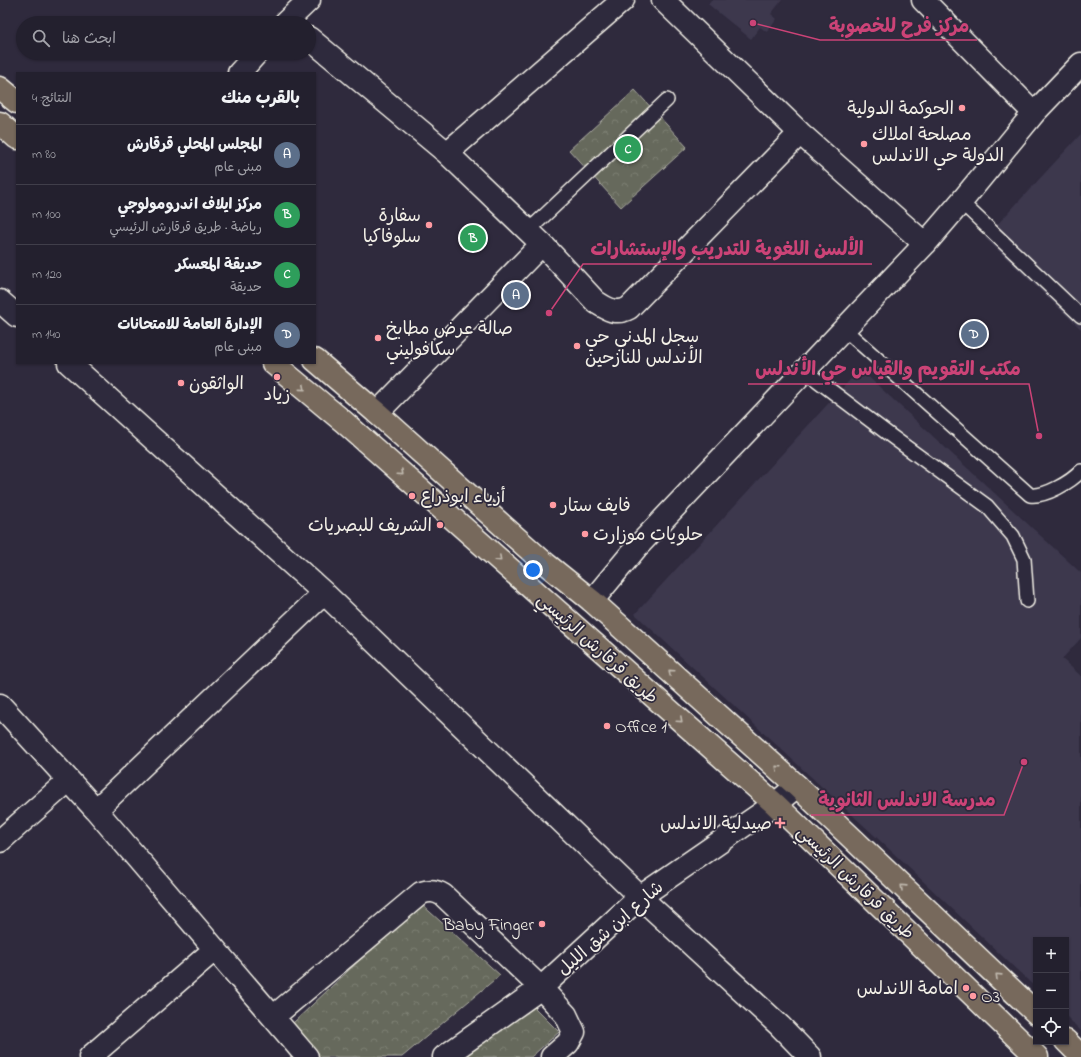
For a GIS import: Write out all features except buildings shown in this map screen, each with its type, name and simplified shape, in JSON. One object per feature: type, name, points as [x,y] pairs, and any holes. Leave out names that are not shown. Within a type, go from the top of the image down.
[{"type":"main road","points":[[0,88],[16,101]]},
{"type":"main road","points":[[0,123],[16,137]]},
{"type":"main road","name":"طريق قرقارش الرئيسي","points":[[316,361],[377,413],[541,560],[592,601],[798,786],[1033,1010]]},
{"type":"main road","name":"طريق قرقارش الرئيسي","points":[[274,364],[344,422],[775,804],[1037,1057]]},
{"type":"main road","points":[[1069,1044],[1081,1056]]},
{"type":"street","points":[[294,16],[310,0]]},
{"type":"street","points":[[447,153],[623,0]]},
{"type":"street","points":[[663,0],[800,133],[925,244]]},
{"type":"street","points":[[923,0],[1034,113]]},
{"type":"street","points":[[316,44],[447,153],[535,238],[596,302],[616,312],[629,308],[800,133]]},
{"type":"street","points":[[240,72],[251,60]]},
{"type":"street","points":[[592,601],[636,548],[925,244],[962,202],[1034,113],[1081,64]]},
{"type":"street","points":[[377,413],[535,238]]},
{"type":"street","points":[[0,301],[16,315]]},
{"type":"street","points":[[70,364],[324,593],[640,897],[780,1026],[810,1057]]},
{"type":"street","points":[[96,810],[324,593]]},
{"type":"street","points":[[0,705],[96,810],[214,950],[307,1057]]},
{"type":"street","points":[[0,841],[68,781]]},
{"type":"street","name":"شارع ابن شق الليل","points":[[444,1057],[541,988],[640,897],[775,804],[798,786]]},
{"type":"street","points":[[273,1017],[413,899],[427,890],[437,891],[541,988],[566,1015],[574,1032],[568,1043],[552,1057]]},
{"type":"street","points":[[90,1057],[214,950]]},
{"type":"lane","points":[[535,238],[667,100]]},
{"type":"lane","points":[[962,202],[1081,316]]},
{"type":"lane","points":[[844,329],[1030,496],[1037,496],[1046,493],[1075,477],[1081,472]]},
{"type":"lane","points":[[804,371],[890,436],[952,479],[987,506],[1013,536],[1024,559],[1027,601]]},
{"type":"shaded area","points":[[711,0],[782,0],[771,14],[777,19],[767,32],[760,27],[751,39],[708,4]]},
{"type":"shaded area","points":[[1081,134],[1081,329],[985,238]]},
{"type":"shaded area","points":[[860,369],[1081,573],[1081,638],[1062,659],[1081,676],[1081,1031],[1069,1019],[1069,937],[1033,937],[1033,985],[888,848],[635,614]]},
{"type":"green space","points":[[635,90],[687,147],[621,207],[569,150]]},
{"type":"green space","points":[[420,903],[500,975],[402,1057],[316,1057],[293,1023]]},
{"type":"green space","points":[[529,1002],[559,1032],[531,1057],[465,1057]]},
{"type":"place","name":"مركز فرح للخصوبة","points":[[753,23]]},
{"type":"place","name":"الحوكمة الدولية","points":[[962,108]]},
{"type":"place","name":"مصلحة املاك الدولة حي الاندلس","points":[[864,144]]},
{"type":"place","name":"حديقة المعسكر","points":[[628,149]]},
{"type":"place","name":"سفارة سلوفاكيا","points":[[429,225]]},
{"type":"place","name":"مركز ايلاف اندرومولوجي","points":[[473,238]]},
{"type":"place","name":"المجلس المحلي قرقارش","points":[[516,295]]},
{"type":"place","name":"الألسن اللغوية للتدريب والإستشارات","points":[[549,313]]},
{"type":"place","name":"الإدارة العامة للامتحانات","points":[[974,334]]},
{"type":"place","name":"صالة عرض مطابخ سكافوليني","points":[[378,338]]},
{"type":"place","name":"سجل المدني حي الأندلس للنازحين","points":[[577,346]]},
{"type":"place","name":"زياد","points":[[277,377]]},
{"type":"place","name":"الواثقون","points":[[181,383]]},
{"type":"place","name":"مكتب التقويم والقياس حي الأندلس","points":[[1039,436]]},
{"type":"place","name":"أزياء ابوذراع","points":[[412,496]]},
{"type":"place","name":"فايف ستار","points":[[553,505]]},
{"type":"place","name":"الشريف للبصريات","points":[[440,525]]},
{"type":"place","name":"حلويات موزارت","points":[[585,534]]},
{"type":"place","name":"Office 1","points":[[607,726]]},
{"type":"place","name":"مدرسة الاندلس الثانوية","points":[[1024,762]]},
{"type":"place","name":"صيدلية الاندلس","points":[[780,823]]},
{"type":"place","name":"Baby Finger","points":[[542,924]]},
{"type":"place","name":"امامة الاندلس","points":[[966,988]]},
{"type":"place","name":"O3","points":[[973,996]]}]
